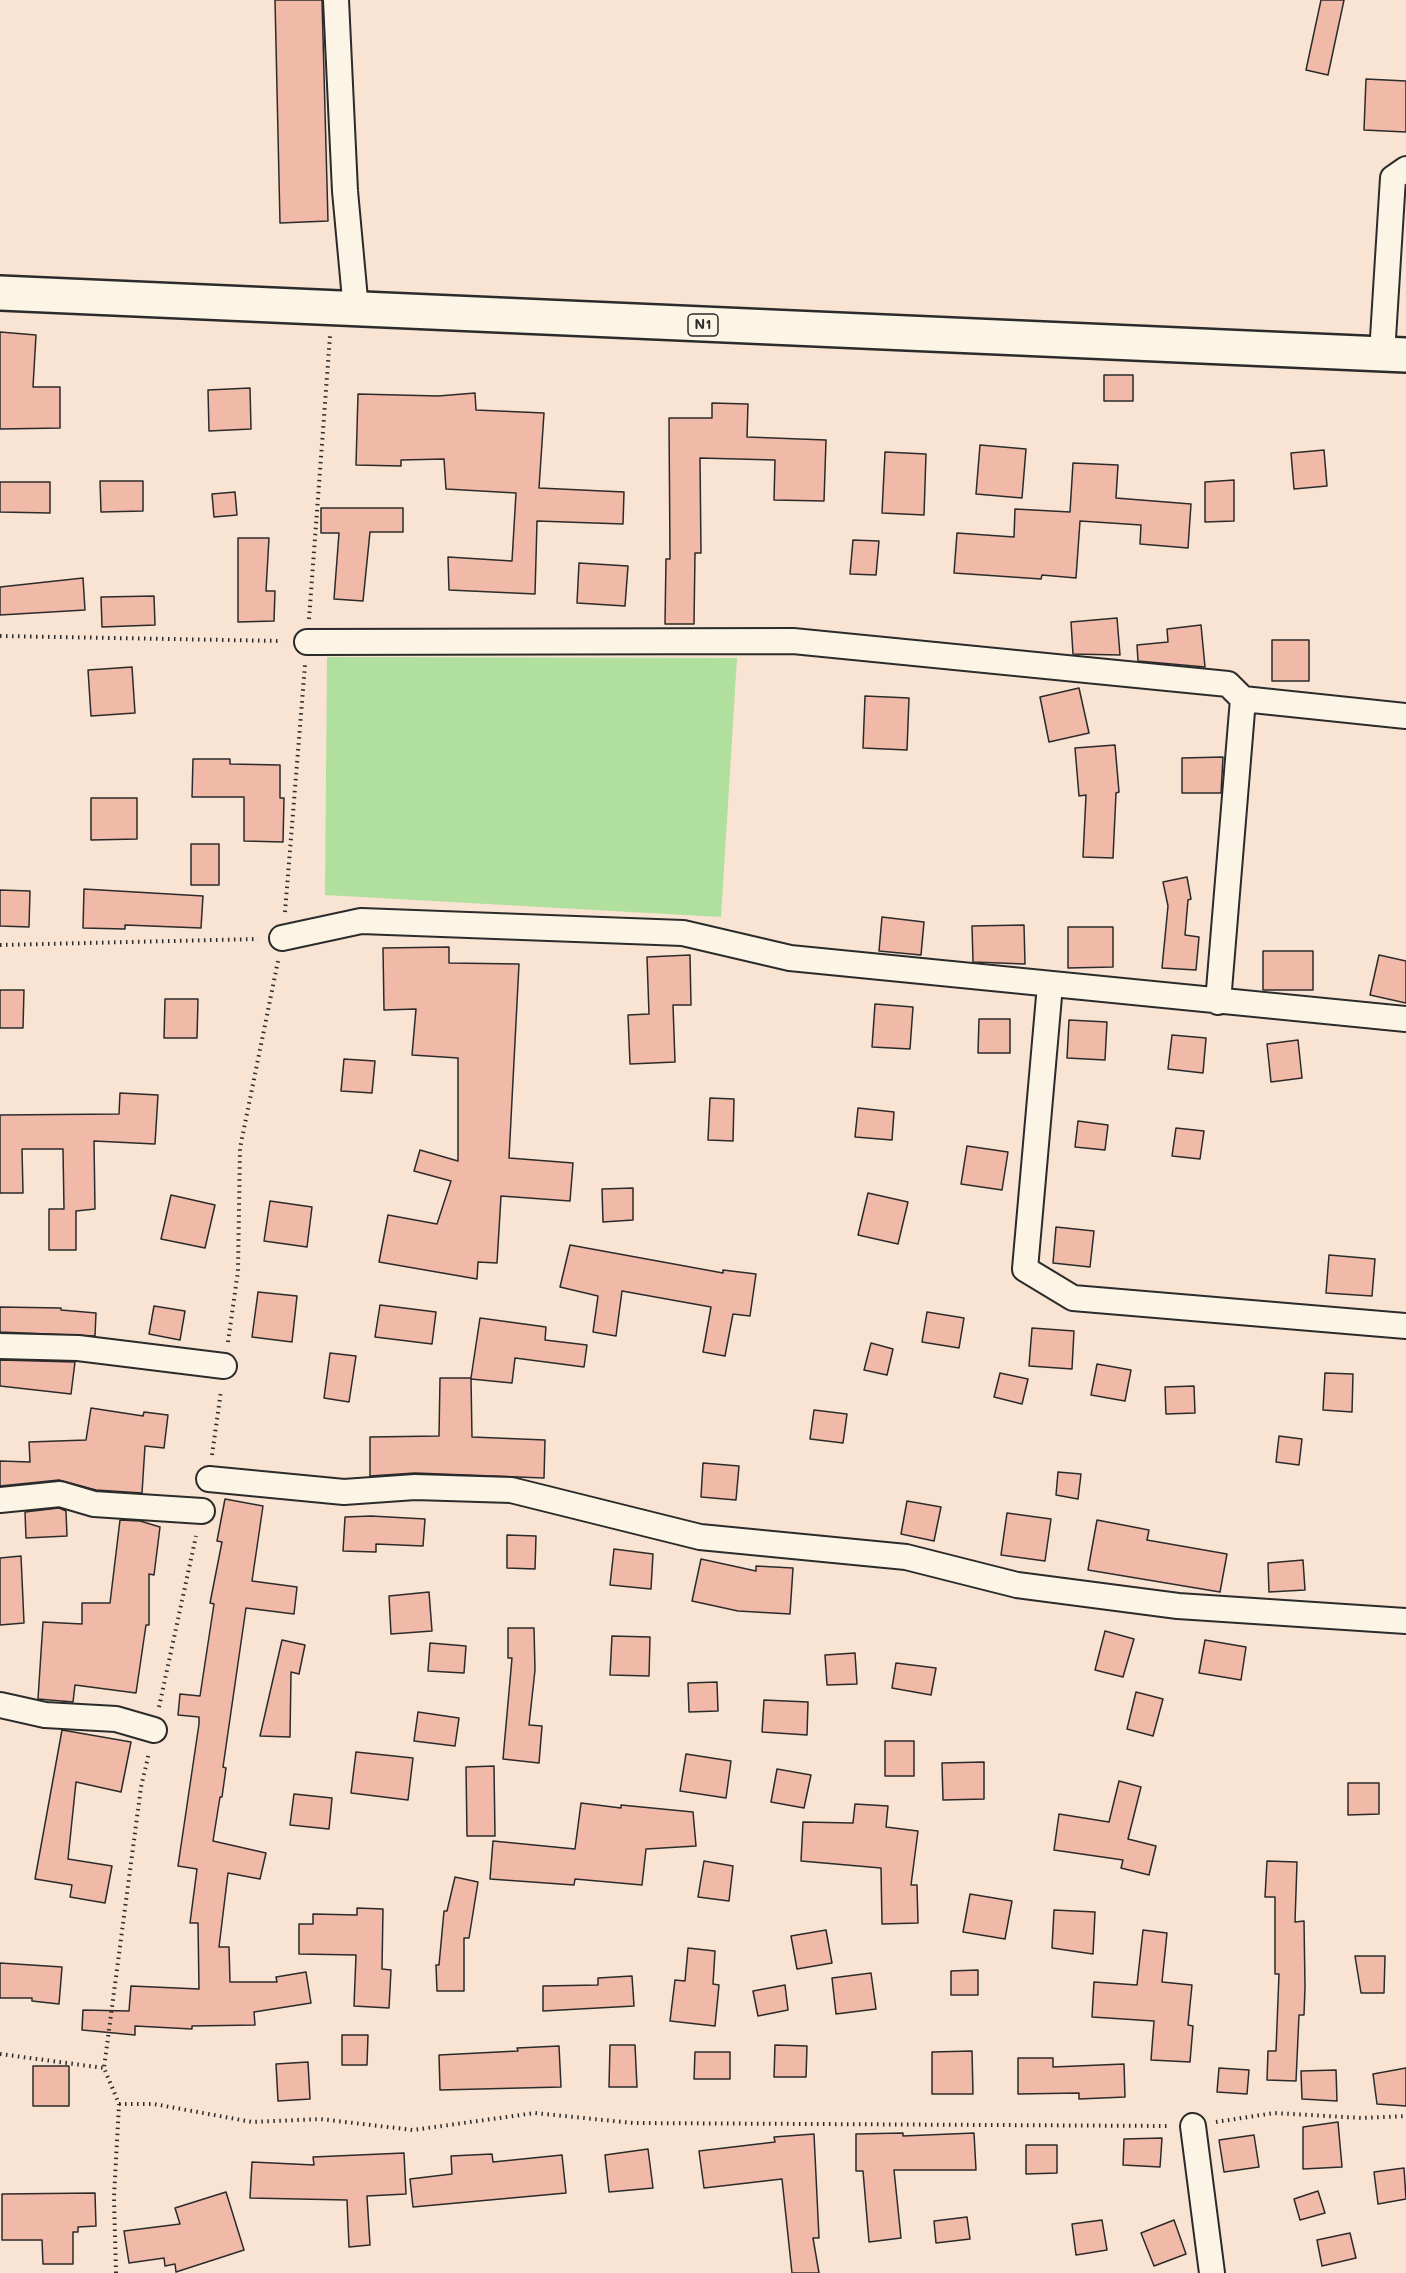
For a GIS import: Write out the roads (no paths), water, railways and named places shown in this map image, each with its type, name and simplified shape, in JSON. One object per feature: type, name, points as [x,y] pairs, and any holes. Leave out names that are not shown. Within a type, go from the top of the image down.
[{"type":"highway","name":"N1","points":[[0,293],[1394,355]]},
{"type":"street","points":[[336,0],[345,191],[344,309]]},
{"type":"street","points":[[1394,355],[1393,178],[1406,169]]},
{"type":"street","points":[[307,642],[793,641],[1228,684],[1243,699],[1406,716]]},
{"type":"street","points":[[1218,1002],[1243,699]]},
{"type":"street","points":[[282,938],[361,921],[683,933],[790,958],[1406,1019]]},
{"type":"street","points":[[1050,985],[1025,1269],[1073,1298],[1406,1326]]},
{"type":"street","points":[[0,1346],[78,1348],[224,1366]]},
{"type":"street","points":[[209,1479],[344,1492],[416,1487],[512,1490],[700,1537],[906,1557],[1017,1585],[1179,1606],[1406,1621]]},
{"type":"street","points":[[0,1500],[60,1494],[94,1503],[202,1511]]},
{"type":"street","points":[[0,1705],[45,1715],[116,1719],[154,1731]]},
{"type":"street","points":[[1193,2126],[1212,2273]]}]
